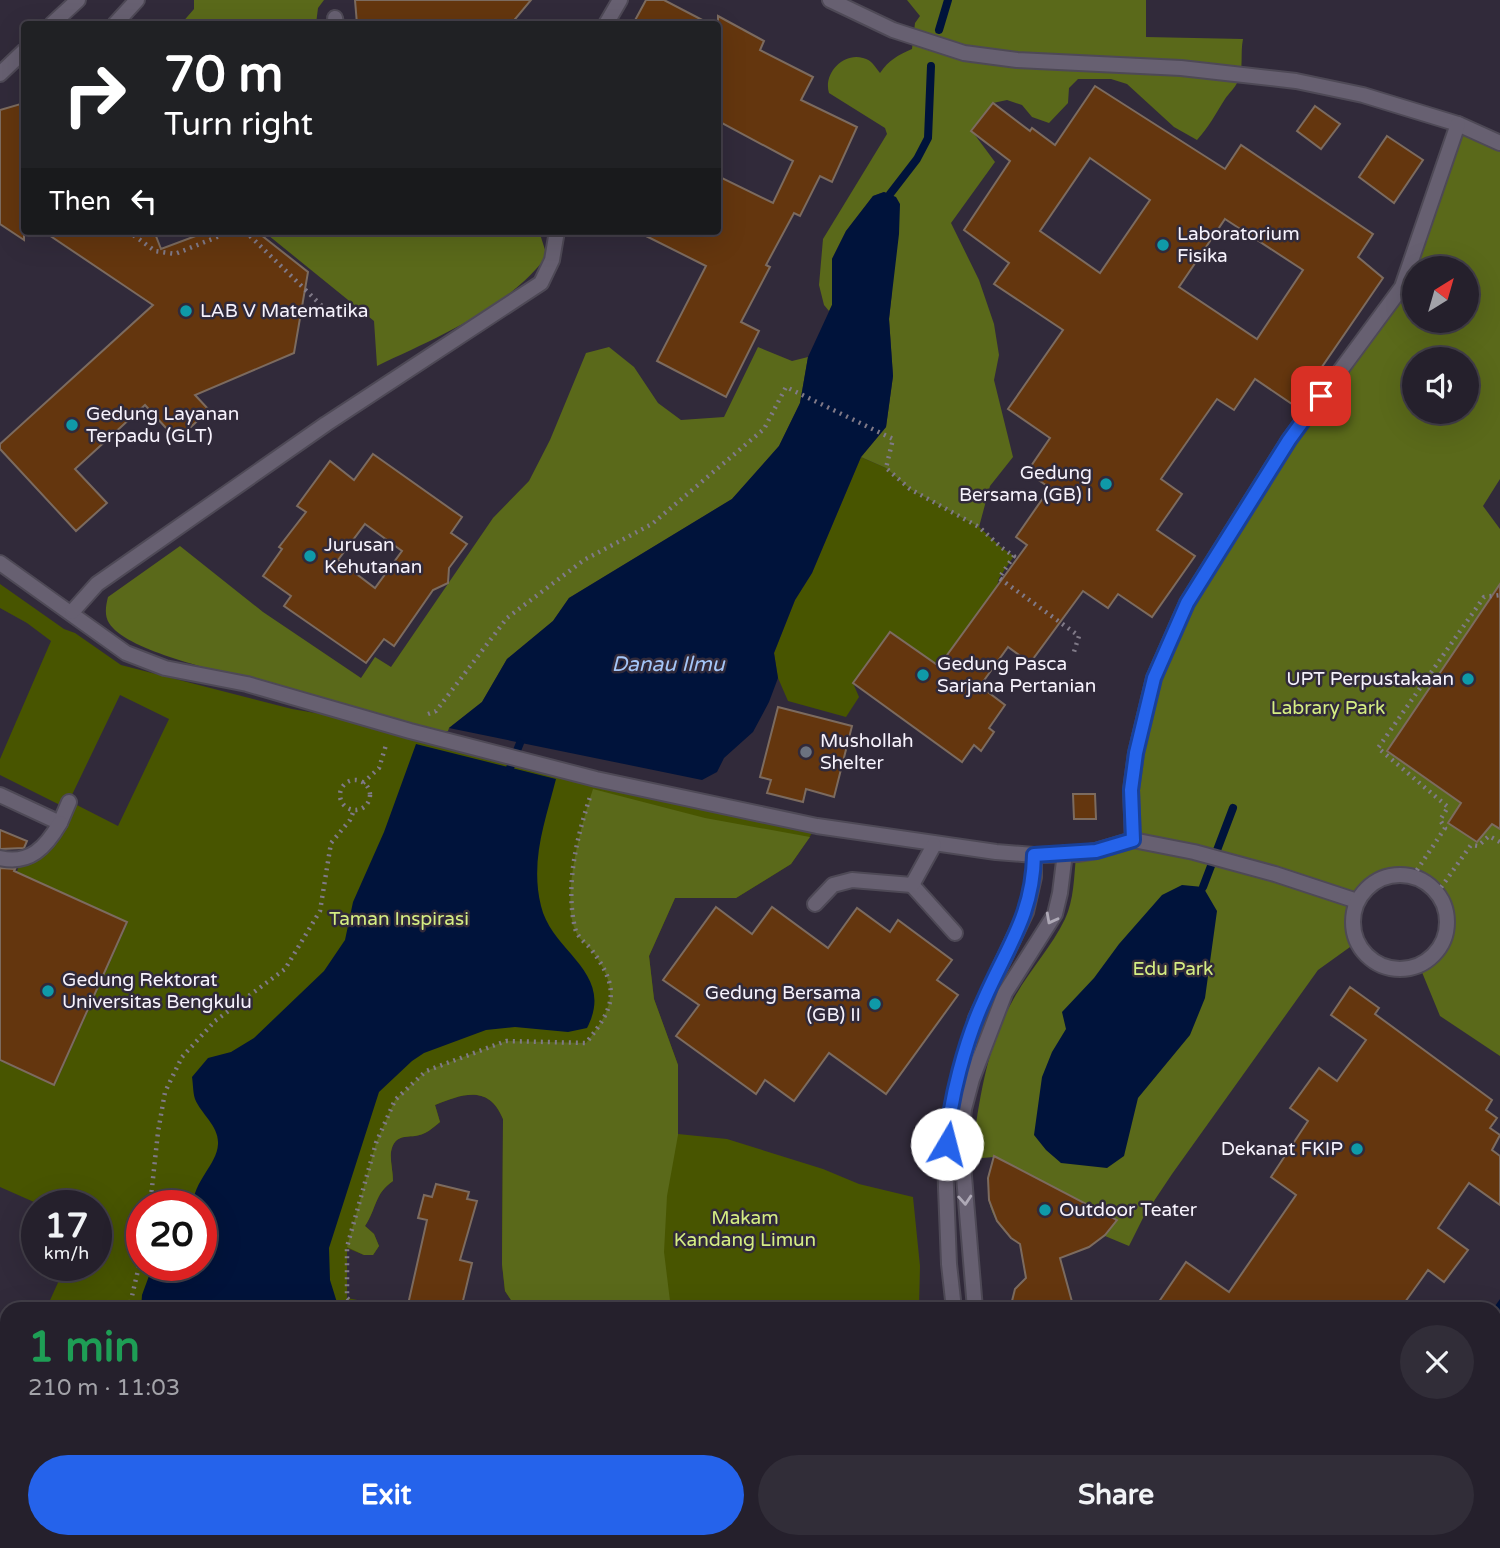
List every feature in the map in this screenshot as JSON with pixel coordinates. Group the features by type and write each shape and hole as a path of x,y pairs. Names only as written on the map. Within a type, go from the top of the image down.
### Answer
{"lane":[{"path":"55,21 78,0"},
{"path":"118,21 137,0"},
{"path":"608,21 620,0"},
{"path":"830,0 893,30 964,53 1017,60 1181,68 1296,81 1363,95 1458,124 1500,143"},
{"path":"0,74 21,54"},
{"path":"1133,840 1131,790 1136,753 1154,678 1187,603 1289,440 1402,287 1458,124"},
{"path":"72,612 97,584 316,431 541,283 552,260 556,235"},
{"path":"0,563 126,653 165,668 247,684 391,726 596,779 817,826 934,845 1034,855 1096,851 1133,840 1198,853 1275,874 1357,901"},
{"path":"0,794 60,823"},
{"path":"0,858 20,860 44,848 60,823 69,802"},
{"path":"912,885 934,845"},
{"path":"974,1302 961,1140 964,1109 972,1079 1005,993 1055,915 1065,853"},
{"path":"953,1302 945,1162 948,1127 976,1018 1026,912 1034,877 1034,855"},
{"path":"1394,874 1413,876 1426,883 1443,903 1447,923 1443,942 1432,957 1419,965 1405,969 1390,968 1365,954 1357,942 1352,925 1353,913 1365,889 1377,879 1394,874"},
{"path":"815,904 833,885 852,880 912,885 955,933"}],"path":[{"path":"133,235 155,251 175,254 222,235"},
{"path":"249,235 323,307"},
{"path":"363,783 379,768 391,726 436,711 506,618 584,560 652,524 764,429 786,387 892,439 886,468 909,489 979,527 1014,556 999,578 1079,636 1073,655"},
{"path":"1413,876 1445,828 1440,820 1448,807 1378,748 1484,597 1500,595"},
{"path":"351,1302 347,1298 347,1247 376,1143 395,1100 426,1071 506,1041 586,1044 603,1021 612,997 609,980 591,950 576,932 571,887 582,823 596,779"},
{"path":"353,780 363,783 369,790 369,800 363,808 354,810 342,803 342,788 353,780"},
{"path":"152,1190 165,1092 182,1056 215,1021 285,969 320,911 331,843 354,810"},
{"path":"1437,893 1471,845 1478,846 1489,836 1500,842"},
{"path":"132,1302 136,1281"}],"green space":[{"path":"194,0 324,0 318,8 316,21 184,21 194,9"},
{"path":"907,0 1146,0 1146,37 1243,39 1238,81 1197,140 1174,127 1127,84 1111,79 1078,79 1069,88 1068,103 1049,123 1032,117 1022,105 1007,100 993,103 972,131 995,162 951,223 979,280 994,324 999,355 994,380 1013,457 990,486 979,527 910,489 886,468 861,457 886,427 893,376 889,319 892,291 890,194 884,192 873,196 846,231 832,259 832,305 829,311 824,305 819,285 823,239 887,134 885,128 829,93 829,79 836,66 848,58 866,59 880,73 894,58 912,49 915,23 920,16"},
{"name":"Labrary Park","path":"1458,124 1500,143 1500,479 1483,506 1500,529 1500,1056 1440,1016 1419,965 1440,947 1447,926 1444,907 1433,890 1416,878 1397,873 1377,878 1360,895 1354,907 1353,924 1357,942 1318,970 1172,1174 1144,1216 1129,1246 1105,1236 1072,1254 1045,1254 1032,1250 1008,1235 993,1213 989,1190 994,1157 971,1159 984,1077 996,1038 1019,990 1065,919 1072,896 1076,856 1133,840 1131,790 1154,678 1187,603 1289,440 1402,287 1402,333 1479,333 1479,256 1413,256"},
{"path":"268,235 540,235 547,256 512,292 446,333 377,366 374,321"},
{"path":"609,347 634,367 658,403 681,420 724,417 758,347 792,361 808,357 800,403 779,446 732,499 569,598 553,621 507,659 482,702 448,731 439,731 163,655 121,635 107,620 108,597 180,546 263,612 361,678 375,657 391,667 493,518 529,481 550,440 586,353"},
{"path":"861,457 886,468 910,489 979,527 1014,556 999,578 997,586 939,666 890,632 853,683 859,697 846,717 788,701 778,678 774,653 795,600 812,573"},
{"name":"Taman Inspirasi","path":"0,584 121,665 292,709 391,726 817,826 791,864 736,898 675,898 649,956 654,999 678,1065 678,1134 727,1139 823,1169 859,1184 913,1197 920,1266 919,1302 512,1302 505,1291 502,1264 503,1119 490,1100 482,1096 465,1095 435,1105 440,1122 422,1134 397,1140 392,1147 393,1181 379,1196 365,1226 374,1234 379,1246 373,1255 364,1255 347,1248 347,1298 368,1302 49,1302 59,1281 112,1281 112,1190 21,1190 21,1196 0,1187 0,1061 55,1085 128,922 17,872 20,860 31,856 66,808 0,775 0,759 51,641 0,608","holes":["120,695 169,719 118,826 69,801"]},
{"path":"593,789 705,818 810,837 791,864 736,898 675,898 649,956 654,999 678,1065 678,1135 667,1196 664,1252 670,1302 512,1302 505,1291 502,1264 503,1119 490,1100 482,1096 465,1095 435,1105 440,1122 422,1134 397,1140 391,1152 393,1181 379,1196 365,1226 374,1234 379,1246 373,1255 364,1255 347,1247 376,1143 395,1100 426,1071 506,1041 586,1043 603,1018 608,1007 610,986 600,962 577,934 570,900 574,860"}],"water":[{"name":"Danau Ilmu","path":"884,192 896,197 900,204 889,319 893,376 886,427 861,457 812,573 795,600 774,653 778,678 753,732 724,758 717,772 702,780 449,728 482,702 507,659 553,621 569,598 732,499 779,446 800,403 808,357 832,305 832,259 846,231 873,196"},
{"path":"416,744 556,779 540,842 538,889 547,922 588,977 594,992 594,1009 587,1028 568,1032 515,1027 486,1030 424,1053 379,1092 329,1248 330,1280 337,1302 142,1302 147,1281 217,1281 217,1190 197,1190 217,1152 218,1138 195,1099 192,1077 208,1058 231,1052 254,1038 324,971 345,940 353,902 384,832"},
{"path":"1182,885 1203,887 1217,911 1205,998 1190,1035 1138,1098 1124,1156 1107,1168 1061,1163 1034,1135 1042,1077 1052,1052 1066,1029 1062,1012 1094,978 1119,944 1162,895"}],"building":[{"path":"355,0 531,0 514,21 357,21"},
{"path":"646,0 664,0 704,21 635,21"},
{"path":"718,16 764,41 760,50 813,77 801,100 857,127 832,182 820,176 800,216 794,213 766,265 770,267 741,322 759,331 726,397 657,361 706,266 644,235 721,235 721,177 773,203 793,161 721,123 721,21 718,21"},
{"path":"1095,86 1225,169 1241,145 1373,234 1358,257 1383,278 1295,406 1255,379 1234,410 1217,399 1161,479 1182,494 1157,530 1195,556 1152,617 1118,594 1108,608 1083,591 1030,663 1008,647 980,686 1005,705 989,728 994,732 981,751 974,745 962,762 853,683 890,632 939,666 1027,545 1016,537 1050,488 1027,472 1050,438 1008,409 1063,330 994,284 1009,263 964,230 1010,161 971,131 993,103 1030,131 1032,128 1055,145","holes":["1090,158 1150,200 1100,273 1040,231","1225,219 1303,270 1257,339 1179,287"]},
{"path":"21,104 21,235 24,235 24,240 0,224 0,110"},
{"path":"1315,106 1340,124 1321,149 1297,131"},
{"path":"1387,136 1423,160 1394,203 1359,177"},
{"path":"49,235 156,235 161,249 198,235 261,235 308,272 294,353 195,395 209,410 177,440 145,405 75,469 107,503 76,531 0,449 0,444 153,305"},
{"name":"Jurusan Kehutanan","path":"373,454 462,517 451,533 467,544 449,568 448,583 433,590 394,646 384,639 366,663 284,606 291,596 263,576 282,549 279,547 306,512 297,506 330,461 354,480","holes":["365,524 402,551 375,588 338,560"]},
{"name":"UPT Perpustakaan","path":"1500,584 1500,829 1492,824 1477,842 1448,823 1461,803 1387,751"},
{"name":"Mushollah Shelter","path":"778,707 852,726 834,797 806,789 803,802 767,793 771,780 760,777"},
{"path":"1073,794 1095,794 1096,819 1074,819"},
{"path":"0,830 27,841 24,848 0,849"},
{"name":"Gedung Rektorat Universitas Bengkulu","path":"0,868 15,869 14,871 127,922 54,1085 0,1060"},
{"name":"Gedung Bersama (GB) II","path":"716,907 752,934 772,907 828,948 857,908 890,932 898,920 952,960 937,980 958,995 886,1094 829,1053 794,1101 765,1080 756,1094 676,1036 699,1005 663,980"},
{"path":"1350,987 1379,1008 1375,1014 1492,1100 1486,1110 1497,1118 1490,1128 1500,1135 1492,1150 1500,1156 1500,1205 1469,1183 1438,1228 1468,1250 1444,1282 1428,1270 1405,1302 1159,1302 1186,1262 1229,1292 1296,1195 1271,1177 1308,1121 1290,1108 1319,1068 1337,1081 1366,1040 1331,1015"},
{"name":"Outdoor Teater","path":"994,1156 1117,1220 1105,1235 1089,1247 1060,1258 1072,1302 1012,1302 1015,1289 1026,1278 1020,1244 1011,1238 997,1221 989,1200 988,1178"},
{"path":"436,1184 469,1192 467,1199 477,1201 460,1260 472,1263 463,1302 409,1302 427,1220 418,1218 424,1195 432,1197"}],"waterway":[{"path":"939,30 948,0"},
{"path":"890,194 917,159 928,138 931,66"},
{"path":"510,768 520,743"},
{"path":"1203,887 1233,808"}],"place":[{"name":"Laboratorium Fisika","path":"1163,245"},
{"name":"LAB V Matematika","path":"186,311"},
{"name":"Gedung Layanan Terpadu (GLT)","path":"72,425"},
{"name":"Gedung Bersama (GB) I","path":"1106,484"},
{"name":"Jurusan Kehutanan","path":"310,556"},
{"name":"Gedung Pasca Sarjana Pertanian","path":"923,675"},
{"name":"UPT Perpustakaan","path":"1468,679"},
{"name":"Mushollah Shelter","path":"806,752"},
{"name":"Gedung Rektorat Universitas Bengkulu","path":"48,991"},
{"name":"Gedung Bersama (GB) II","path":"875,1004"},
{"name":"Dekanat FKIP","path":"1357,1149"},
{"name":"Outdoor Teater","path":"1045,1210"}],"route":[{"path":"947,1144 956,1090 976,1018 1026,912 1034,877 1034,855 1077,854 1133,840 1131,790 1136,753 1154,678 1187,603 1289,440 1321,396"}],"park label":[{"name":"Edu Park","path":"1173,969"},
{"name":"Makam Kandang Limun","path":"745,1229"}]}
